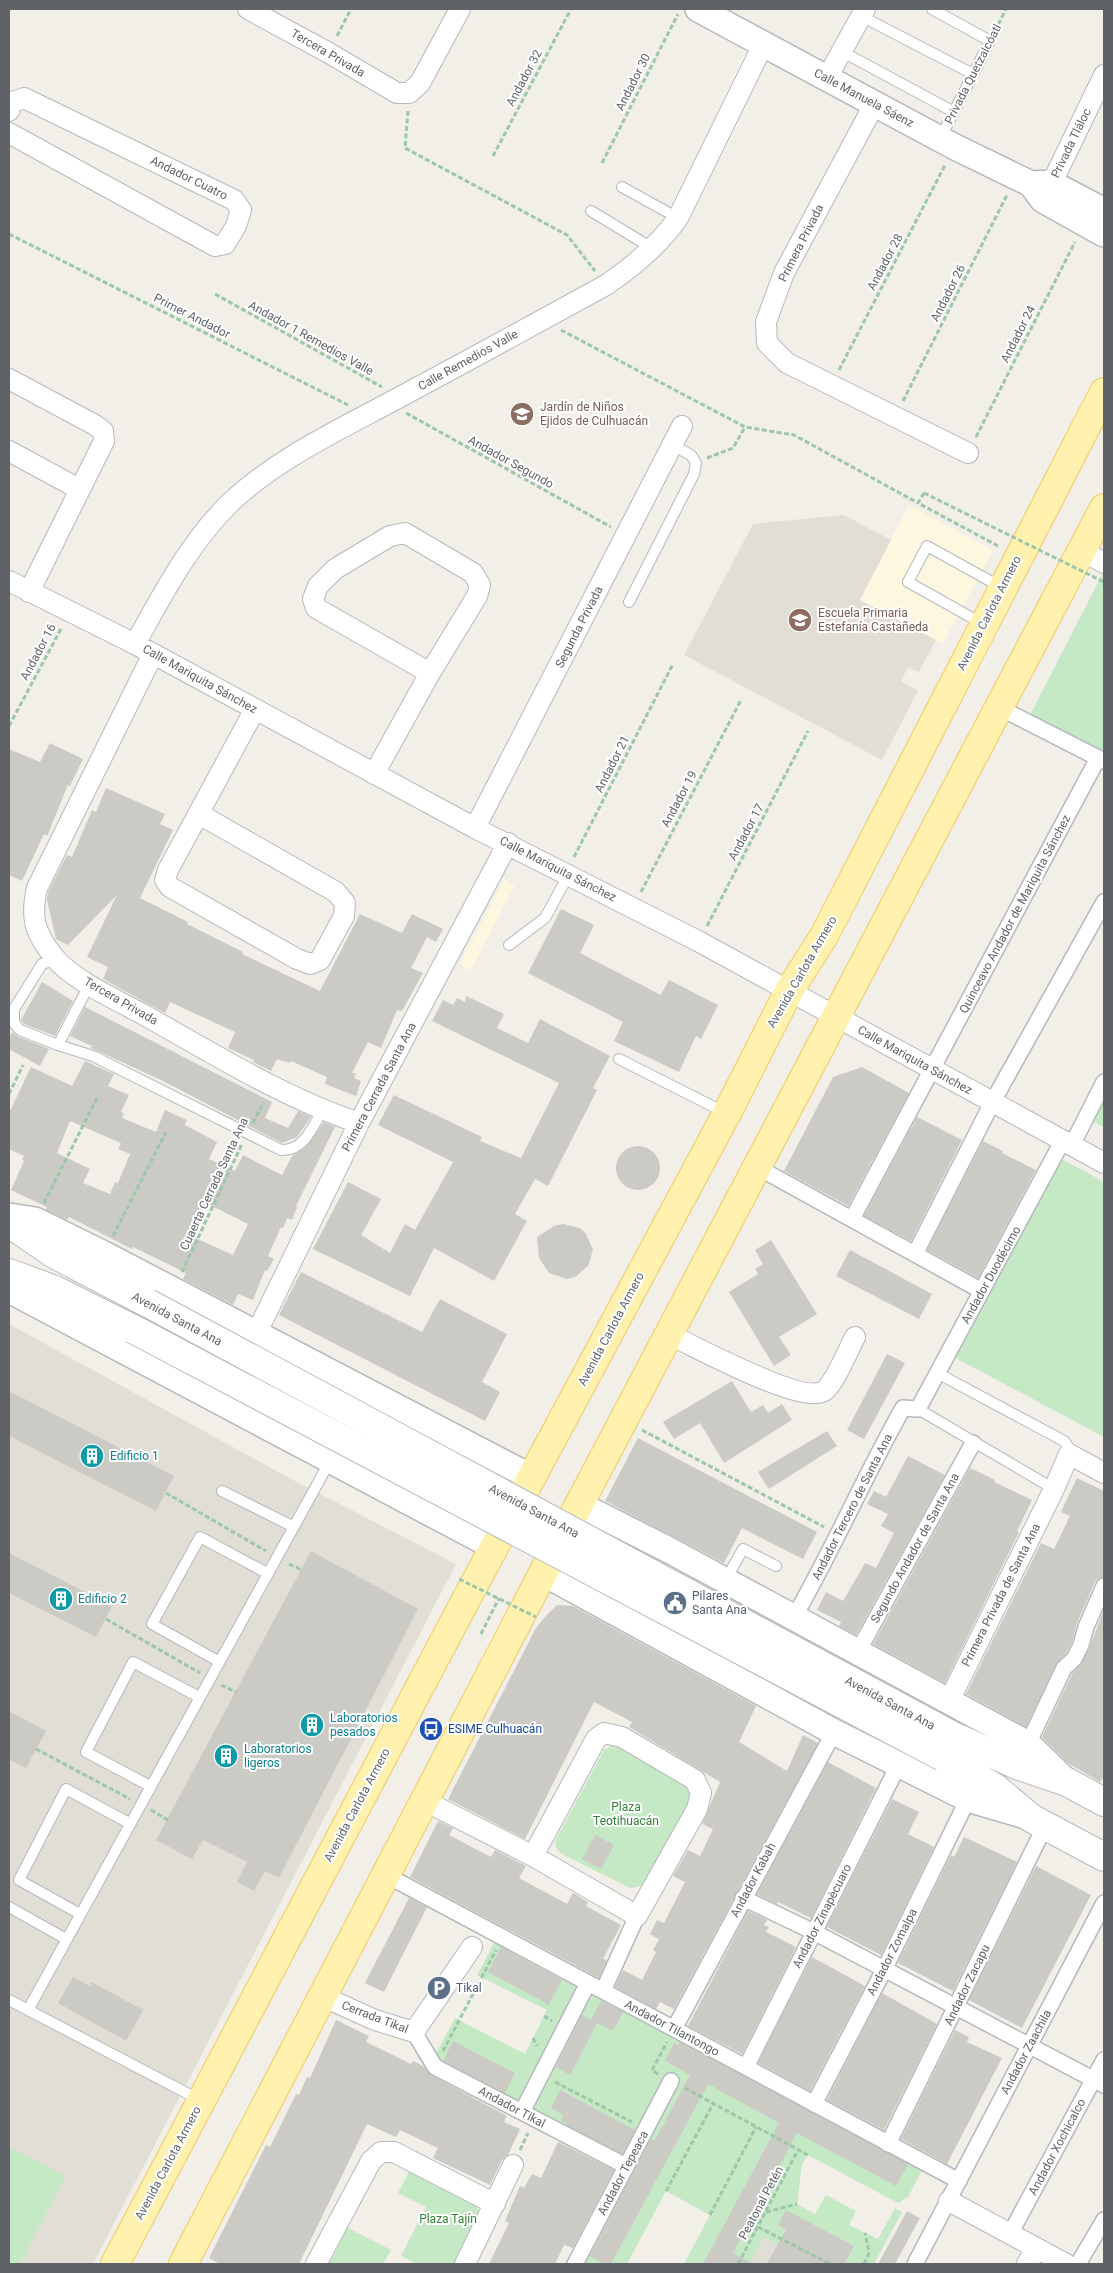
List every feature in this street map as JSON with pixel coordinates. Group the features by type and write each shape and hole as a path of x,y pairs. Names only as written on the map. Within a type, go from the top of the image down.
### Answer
{"main road":[{"name":"Avenida Carlota Armero","path":"115,2264 531,1477 727,1113 789,991 824,936 1104,392"},
{"path":"183,2264 324,1997 543,1573 757,1167 838,1018 1000,708 1093,557 1104,508"},
{"name":"Avenida Santa Ana","path":"22,1222 54,1254 148,1303 948,1746 994,1787 1038,1822 1104,1857"},
{"name":"Avenida Santa Ana","path":"9,1273 55,1290 133,1328 948,1746 1017,1765 1067,1782 1104,1802"}],"street":[{"name":"Tercera Privada","path":"248,9 329,52 397,93 409,93"},
{"path":"409,93 420,84 460,9"},
{"name":"Calle Manuela Sáenz","path":"698,9 948,143 1035,186 1098,223"},
{"path":"827,78 863,12"},
{"name":"Calle Remedios Valle","path":"135,644 185,559 208,526 253,484 311,445 606,285 631,268 669,232 678,218 763,45"},
{"name":"Privada Tláloc","path":"1035,186 1104,75"},
{"name":"Andador Cuatro","path":"9,133 215,246 225,244 236,226 241,210 234,200 24,98 11,107"},
{"name":"Primera Privada","path":"875,103 784,273 766,322 767,343 787,364 968,453"},
{"path":"9,379 103,431 104,442 29,592"},
{"name":"Segunda Privada","path":"475,828 682,426"},
{"path":"9,450 79,489"},
{"path":"374,774 430,673 477,596 480,585 473,573 405,533 390,536 335,569 318,586 313,599 316,608 430,673"},
{"name":"Calle Mariquita Sánchez","path":"9,581 135,644 475,828 633,906 1104,1163"},
{"name":"Tercera Privada","path":"153,654 37,888 32,909 37,932 56,959 89,985 271,1085 322,1110 359,1123"},
{"path":"1000,708 1101,759"},
{"path":"199,814 336,892 346,903 344,916 320,960 310,964 297,959 170,887 165,880 168,870 255,710"},
{"name":"Quinceavo Andador de Mariquita Sánchez","path":"852,1219 1101,759"},
{"name":"Primera Cerrada Santa Ana","path":"256,1334 359,1123 508,843"},
{"path":"915,1254 992,1103 1104,902"},
{"name":"Andador Duodécimo","path":"918,1409 982,1291 1104,1082"},
{"path":"757,1167 982,1291"},
{"name":"Avenida Santa Ana","path":"9,1216 104,1254 397,1405 531,1477"},
{"path":"9,1290 494,1547"},
{"path":"670,1335 761,1379 792,1390 813,1394 824,1390 830,1384 855,1337"},
{"path":"362,1476 370,1479 388,1477 404,1468 414,1453 416,1444 414,1426 410,1418 397,1405"},
{"name":"Andador Tercero de Santa Ana","path":"793,1619 833,1545 881,1446 903,1408 918,1409"},
{"name":"Segundo Andador de Santa Ana","path":"857,1653 973,1443"},
{"path":"1069,1454 1104,1473"},
{"name":"Primera Privada de Santa Ana","path":"949,1701 1054,1489 1069,1454"},
{"name":"Avenida Santa Ana","path":"580,1505 667,1549 793,1619 1028,1744 1067,1782"},
{"path":"627,1617 616,1610 606,1593 604,1584 608,1565 620,1550 634,1544 648,1542 667,1549"},
{"name":"Avenida Santa Ana","path":"543,1573 627,1617 834,1732 968,1799 1038,1822"},
{"path":"1028,1744 1064,1668 1074,1659 1081,1645 1086,1627 1104,1586"},
{"name":"Andador Kabah","path":"674,2029 834,1732"},
{"path":"533,1856 596,1739 604,1733 622,1737 695,1780 701,1793 696,1809 637,1916 604,1991"},
{"name":"Andador Zinapècuaro","path":"746,2067 899,1764"},
{"name":"Andador Zomalpa","path":"814,2104 884,1970 968,1799"},
{"path":"425,1801 533,1856 637,1916"},
{"name":"Andador Zacapu","path":"888,2144 956,2007 1038,1822"},
{"name":"Andador Tilantongo","path":"386,1875 958,2181"},
{"path":"743,1898 814,1932 1099,2082"},
{"name":"Andador Zaachila","path":"915,2264 1104,1903"},
{"name":"Cerrada Tikal","path":"324,1997 375,2020 414,2032 472,1946"},
{"path":"528,2116 541,2075 588,1983"},
{"path":"414,2032 435,2067"},
{"name":"Andador Xochicalco","path":"1010,2234 1099,2082 1104,2060"},
{"name":"Andador Tikal","path":"435,2067 626,2166"},
{"name":"Andador Tepeaca","path":"575,2264 671,2081"},
{"path":"316,2264 372,2161 381,2152 394,2152 495,2204"},
{"path":"465,2264 513,2165"},
{"path":"948,2202 1010,2234 1031,2256 1066,2264"},
{"path":"1078,2264 1104,2220"}],"lane":[{"path":"932,9 990,41"},
{"path":"863,12 973,74"},
{"name":"Privada Quetzalcóatl","path":"948,143 954,112 990,41"},
{"path":"841,51 954,112"},
{"path":"622,187 678,218"},
{"path":"591,211 652,248"},
{"path":"629,602 694,474 696,463 691,455 672,445"},
{"path":"983,624 908,582 927,546 1002,587"},
{"path":"509,945 545,918 568,873"},
{"path":"56,959 42,964 14,1009 14,1023 20,1030 93,1056 247,1135 281,1150 291,1150 302,1144 322,1110"},
{"path":"58,1045 89,985"},
{"path":"619,1059 727,1113"},
{"path":"937,1373 1064,1441 1069,1448 1069,1454"},
{"path":"918,1409 1054,1489"},
{"path":"28,2010 330,1460"},
{"path":"222,1491 294,1527"},
{"path":"218,1662 152,1624 200,1537 267,1574"},
{"path":"725,1581 743,1549 776,1566"},
{"path":"150,1786 86,1752 133,1662 199,1697"},
{"path":"80,1914 19,1880 66,1789 130,1823"},
{"path":"9,1907 66,1939"},
{"path":"9,2000 201,2100"}],"path":[{"path":"329,52 351,9"},
{"name":"Andador 32","path":"493,156 571,9"},
{"name":"Andador 30","path":"602,163 680,9"},
{"name":"Privada Quetzalcóatl","path":"990,41 1006,9"},
{"path":"409,93 405,148 567,235 606,285"},
{"name":"Andador 28","path":"831,385 948,143"},
{"name":"Andador 26","path":"895,417 1035,186"},
{"name":"Andador 24","path":"968,453 1098,223"},
{"name":"Primer Andador","path":"9,234 366,414"},
{"name":"Andador 1 Remedios Valle","path":"214,294 394,400"},
{"path":"542,320 745,427 794,435 1018,556"},
{"name":"Andador Segundo","path":"394,400 626,535"},
{"path":"696,463 733,448 745,427"},
{"path":"918,502 924,493 1104,582"},
{"name":"Andador 16","path":"9,726 69,612"},
{"name":"Andador 21","path":"568,873 673,664"},
{"name":"Andador 19","path":"633,906 742,700"},
{"name":"Andador 17","path":"698,941 808,731"},
{"path":"9,1094 23,1065"},
{"name":"Cuaerta Cerrada Santa Ana","path":"173,1290 271,1085"},
{"path":"22,1222 98,1096"},
{"path":"104,1254 166,1132"},
{"path":"624,1421 829,1529"},
{"path":"166,1493 302,1570"},
{"path":"459,1579 536,1617"},
{"path":"480,1634 499,1598"},
{"path":"106,1619 236,1692"},
{"path":"36,1749 168,1820"},
{"path":"435,2067 502,1937"},
{"path":"674,2029 652,2070 808,2155"},
{"path":"541,2075 646,2129"},
{"path":"666,2191 713,2104"},
{"path":"513,2165 528,2116"},
{"path":"710,2215 756,2127"},
{"name":"Peatonal Petén","path":"738,2264 798,2150"},
{"path":"766,2213 797,2204"},
{"path":"758,2227 830,2264"},
{"path":"864,2264 870,2254 865,2233"}],"shaded area":[{"path":"909,505 993,550 943,644 859,600"},
{"name":"Escuela Primaria Estefanía Castañeda","path":"844,515 891,540 860,600 936,640 919,672 908,667 901,681 918,691 882,760 684,655 753,524"},
{"path":"504,879 515,885 470,972 460,964"},
{"path":"9,1324 293,1480 456,1564 93,2264 9,2264"},
{"path":"764,2237 815,2264 749,2264"}],"green space":[{"path":"1104,571 1104,754 1030,715"},
{"path":"1104,1089 1104,1127 1089,1119"},
{"path":"1058,1157 1104,1182 1104,1437 952,1356"},
{"name":"Plaza Teotihuacán","path":"611,1746 619,1747 688,1784 692,1790 691,1800 643,1886 630,1888 562,1854 557,1849 555,1841 604,1750"},
{"path":"495,1941 922,2170 908,2197 898,2203 808,2155 802,2164 797,2204 815,2214 826,2195 856,2211 849,2225 878,2239 895,2208 902,2212 874,2264 815,2264 764,2237 749,2264 684,2264 710,2215 666,2191 627,2264 581,2264 635,2162 433,2059 455,2018 525,2054 547,2010 477,1975"},
{"path":"9,2147 65,2176 20,2264 9,2264"},
{"name":"Plaza Tajín","path":"410,2170 473,2202 479,2211 454,2264 417,2264 401,2256 426,2207 398,2193"},
{"name":"Plaza Tajín","path":"348,2228 391,2250 383,2264 329,2264"}],"building":[{"path":"50,743 83,759 70,786 68,785 47,836 44,834 22,881 9,875 9,749 40,762"},
{"path":"106,788 165,814 160,824 173,830 140,898 243,952 242,954 320,991 360,914 402,933 412,914 443,929 436,942 427,937 411,968 423,973 402,1011 397,1010 381,1048 368,1042 352,1073 356,1073 354,1078 361,1081 356,1096 325,1084 327,1077 291,1061 290,1063 277,1059 271,1071 253,1062 254,1060 228,1048 235,1032 170,1002 165,1013 103,979 108,967 87,957 117,895 68,945 56,939 47,900 48,892 67,855 72,857 92,810 96,812"},
{"path":"561,909 594,925 580,953 661,995 669,980 718,1005 701,1039 696,1036 679,1072 614,1041 623,1022 528,973"},
{"path":"42,982 73,1001 55,1036 24,1024 21,1020"},
{"path":"466,996 504,1014 497,1028 528,1043 540,1019 610,1056 593,1088 597,1090 548,1186 535,1179 515,1214 527,1221 494,1281 434,1248 410,1296 313,1249 348,1182 381,1199 361,1235 390,1253 405,1224 415,1230 453,1162 378,1125 394,1095 482,1137 480,1141 521,1158 559,1083 432,1021 443,1000 453,1005 457,998 465,1002"},
{"path":"85,1007 272,1102 265,1118 288,1128 298,1111 311,1117 297,1137 282,1143 161,1080 91,1048 92,1046 70,1036"},
{"path":"12,1032 17,1036 49,1049 40,1066 9,1049 9,1038"},
{"path":"85,1061 114,1074 108,1086 129,1095 121,1112 124,1113 122,1118 156,1132 165,1110 187,1120 185,1125 217,1142 209,1159 235,1171 243,1155 282,1175 292,1156 306,1147 324,1122 335,1127 296,1206 292,1220 287,1218 283,1228 281,1227 268,1256 274,1259 267,1271 265,1270 253,1300 238,1294 233,1305 183,1279 186,1273 133,1247 132,1249 69,1217 67,1220 46,1210 47,1207 11,1190 24,1161 22,1160 24,1156 9,1149 9,1113 31,1067 72,1086","holes":["70,1121 121,1143 118,1149 130,1154 118,1183 115,1182 110,1194 83,1183 90,1169 57,1153","206,1203 248,1224 233,1255 191,1236"]},
{"path":"862,1067 909,1093 848,1206 784,1171 833,1077"},
{"path":"917,1117 962,1140 911,1241 864,1216"},
{"path":"983,1141 1036,1170 978,1278 927,1250"},
{"path":"634,1146 642,1146 654,1152 660,1168 654,1184 642,1190 634,1190 622,1184 616,1172 616,1164 622,1152"},
{"path":"563,1224 580,1228 586,1234 593,1250 588,1266 575,1277 567,1279 549,1273 539,1258 537,1237 554,1226"},
{"path":"771,1240 817,1314 779,1337 791,1355 774,1366 729,1292 758,1274 755,1269 763,1264 755,1250"},
{"path":"850,1250 932,1294 919,1319 836,1276"},
{"path":"301,1272 422,1332 440,1299 507,1334 482,1382 500,1392 485,1421 279,1315"},
{"path":"887,1354 905,1363 864,1439 847,1430"},
{"path":"732,1381 751,1412 763,1405 768,1413 782,1404 792,1420 724,1463 700,1423 674,1439 663,1422"},
{"name":"Edificio 1","path":"9,1391 174,1476 156,1511 9,1436"},
{"path":"827,1431 837,1446 769,1489 758,1472"},
{"path":"638,1438 817,1532 803,1559 742,1528 724,1563 605,1501"},
{"path":"908,1456 945,1475 856,1635 839,1626 841,1622 817,1610 826,1592 843,1601 865,1563 876,1568 894,1533 881,1526 888,1514 867,1504 874,1491 886,1497"},
{"path":"970,1468 1032,1500 1017,1531 1019,1532 945,1683 873,1644"},
{"path":"1077,1478 1104,1491 1104,1577 1099,1578 1095,1582 1077,1623 1072,1642 1066,1653 1056,1664 1026,1727 966,1694 1041,1543 1054,1549 1070,1516 1061,1512"},
{"name":"Laboratorios pesados","path":"311,1551 418,1609 279,1878 265,1871 254,1891 237,1882 247,1862 203,1840 192,1859 156,1840"},
{"name":"Edificio 2","path":"9,1553 112,1606 96,1637 9,1593"},
{"path":"557,1605 573,1606 756,1706 739,1742 787,1771 803,1735 818,1743 674,2009 660,2002 656,2009 615,1987 623,1970 642,1980 656,1952 653,1950 659,1939 650,1934 657,1920 664,1923 685,1882 673,1876 688,1850 700,1856 713,1829 702,1824 720,1782 629,1727 632,1722 594,1702 525,1839 448,1799 536,1628"},
{"path":"1104,1609 1104,1775 1100,1782 1068,1763 1042,1737 1072,1674 1082,1663 1089,1649"},
{"path":"9,1711 46,1731 26,1768 9,1759"},
{"path":"828,1762 876,1788 811,1918 757,1894"},
{"path":"892,1799 919,1812 908,1834 934,1847 881,1955 827,1927"},
{"path":"438,1821 453,1828 449,1835 491,1857 495,1850 526,1866 519,1878 567,1904 573,1893 588,1902 586,1906 621,1925 603,1959 607,1960 599,1978 410,1877"},
{"path":"595,1835 614,1845 601,1869 582,1859"},
{"path":"964,1837 1017,1862 953,1991 898,1963 951,1855 954,1857"},
{"path":"1036,1866 1091,1895 1022,2028 969,2000"},
{"path":"409,1898 427,1907 384,1992 365,1983"},
{"path":"748,1911 767,1920 764,1925 769,1927 766,1932 796,1947 742,2054 688,2026"},
{"path":"501,1947 562,1980 549,2005 488,1972"},
{"path":"812,1957 865,1986 810,2091 758,2063"},
{"path":"73,1977 90,1986 92,1982 143,2010 126,2041 58,2003"},
{"path":"882,1993 937,2024 884,2130 827,2100"},
{"path":"601,2001 623,2012 613,2031 591,2020"},
{"path":"582,2015 597,2023 570,2075 556,2067"},
{"path":"336,2020 369,2036 366,2042 411,2064 413,2061 423,2066 431,2075 507,2116 504,2122 520,2129 508,2155 502,2160 490,2185 433,2158 438,2148 400,2130 396,2137 367,2124 299,2264 220,2264 209,2258 266,2145 270,2147 296,2094 299,2095 307,2077 310,2078"},
{"path":"955,2030 969,2037 967,2042 1002,2058 947,2164 901,2139"},
{"path":"453,2041 515,2073 505,2093 443,2061"},
{"path":"680,2042 908,2164 896,2186 797,2133 733,2253 754,2264 703,2264 779,2123 708,2084 611,2264 604,2264 590,2256 651,2139 655,2140 690,2075 665,2061 674,2043 678,2045"},
{"path":"560,2090 635,2130 622,2154 561,2120 563,2115 551,2108"},
{"path":"558,2142 614,2170 573,2248 564,2245 555,2264 489,2264 509,2223 505,2221 520,2186 524,2188 532,2174 541,2178"},
{"path":"786,2210 854,2246 844,2264 767,2264 786,2229 778,2225"},
{"path":"907,2211 920,2218 895,2264 878,2264"}],"place":[{"name":"Jardín de Niños Ejidos de Culhuacán","path":"522,414"},
{"name":"Escuela Primaria Estefanía Castañeda","path":"800,620"},
{"name":"Edificio 1","path":"92,1456"},
{"name":"Edificio 2","path":"61,1599"},
{"name":"Pilares Santa Ana","path":"675,1603"},
{"name":"Laboratorios pesados","path":"312,1725"},
{"name":"ESIME Culhuacán","path":"431,1729"},
{"name":"Laboratorios ligeros","path":"226,1756"},
{"name":"Tikal","path":"439,1988"}]}
